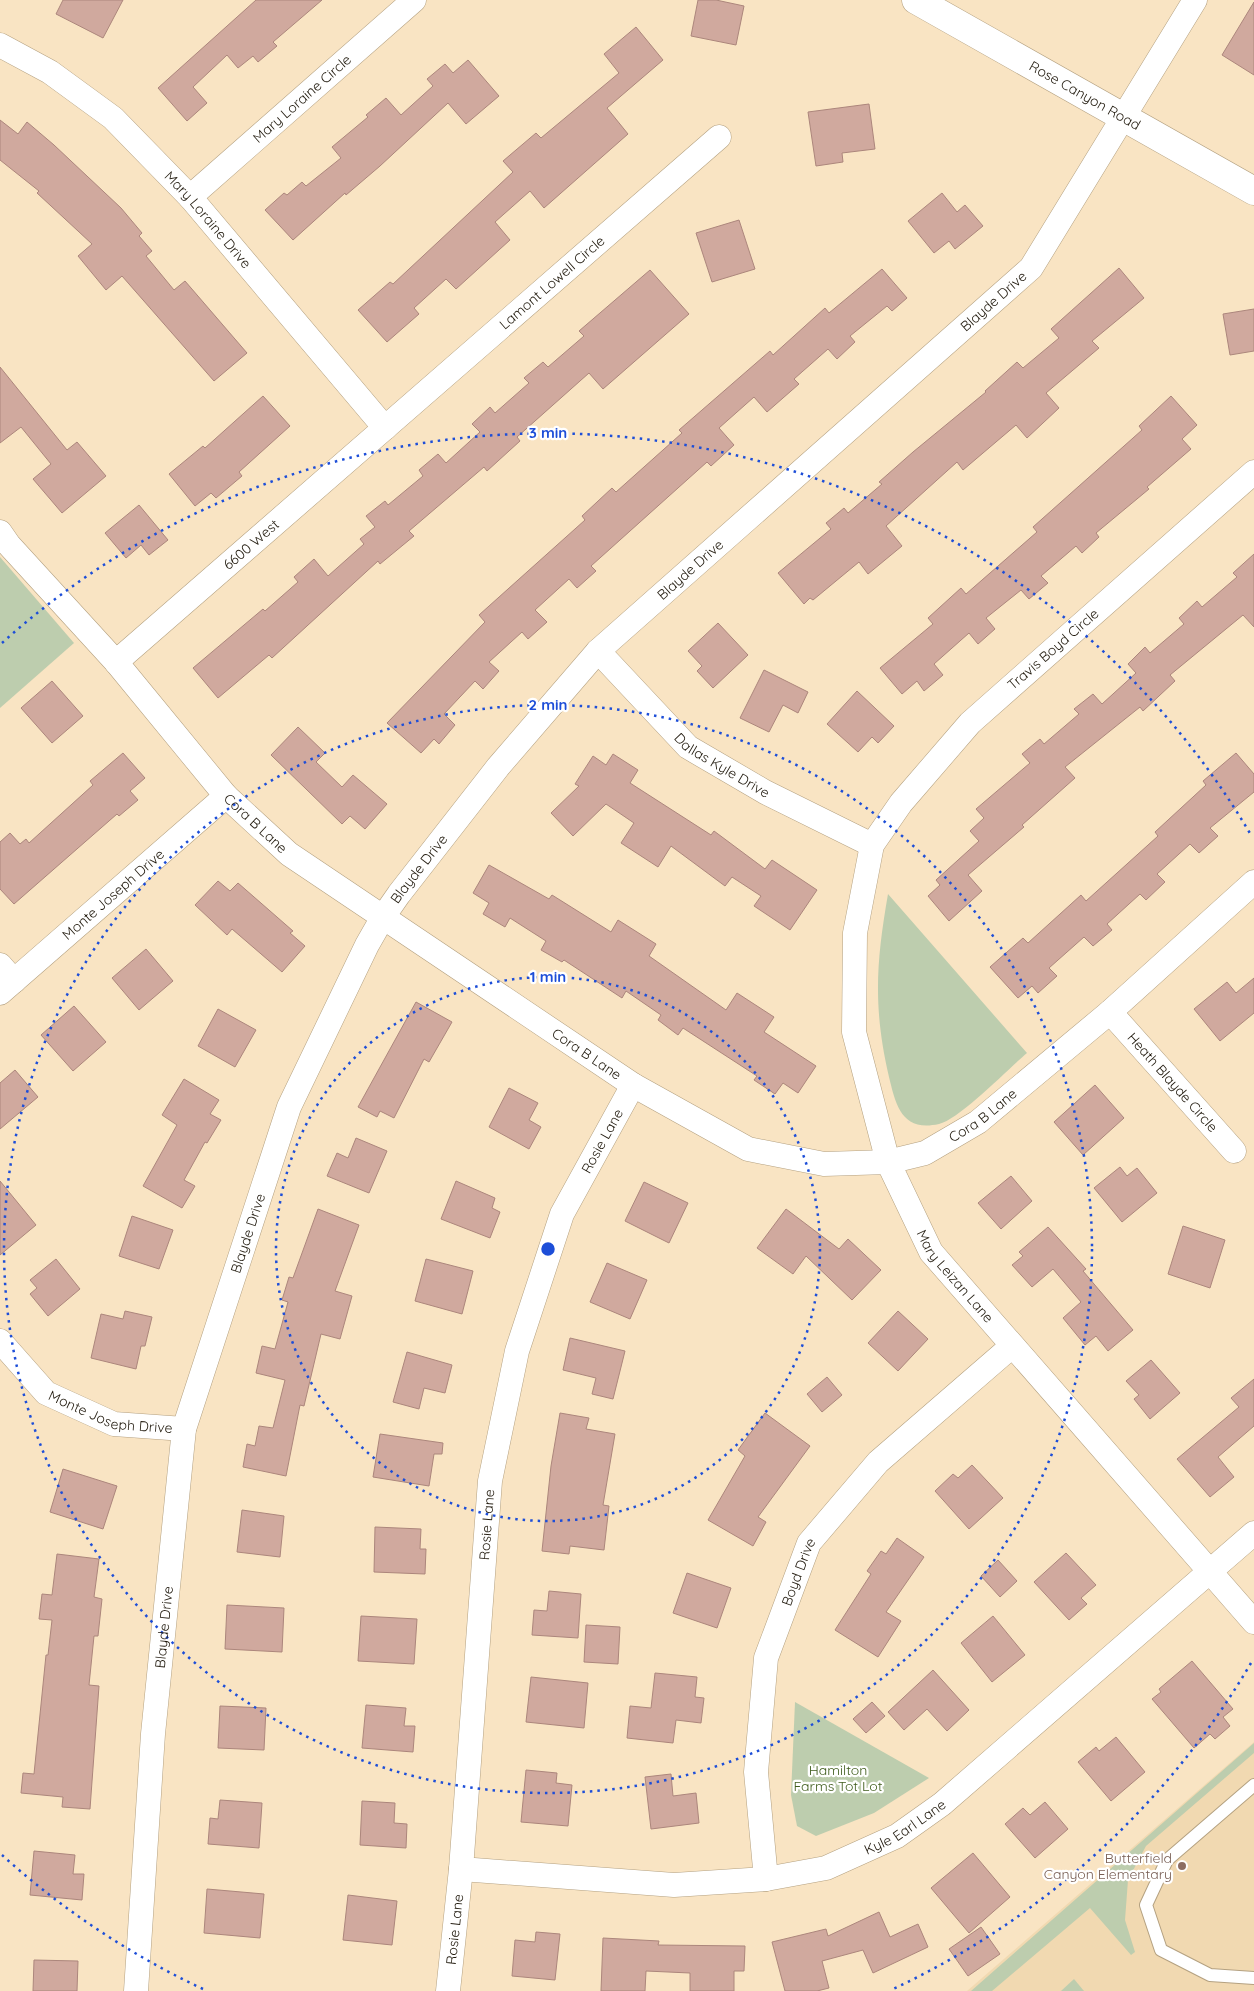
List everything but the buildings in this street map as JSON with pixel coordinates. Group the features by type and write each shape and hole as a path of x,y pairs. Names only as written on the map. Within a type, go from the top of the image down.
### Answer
{"street":[{"name":"Mary Loraine Circle","path":"190,197 414,0"},
{"name":"Rose Canyon Road","path":"916,0 1254,191"},
{"name":"Blayde Drive","path":"136,1991 153,1734 184,1429 289,1106 383,917 498,767 598,651 1032,268 1122,116 1195,0"},
{"name":"Mary Loraine Drive","path":"0,45 50,72 113,118 190,197 385,428"},
{"name":"Lamont Lowell Circle","path":"385,428 719,137"},
{"name":"6600 West","path":"116,662 385,428"},
{"name":"Travis Boyd Circle","path":"872,845 901,803 970,723 1254,472"},
{"name":"Cora B Lane","path":"0,532 9,545 116,662 226,796 289,854 633,1085 748,1149 824,1164 888,1162 925,1153 978,1122 1110,1012 1254,882"},
{"name":"Dallas Kyle Drive","path":"598,651 688,747 765,792 872,845"},
{"name":"Monte Joseph Drive","path":"5,980 226,796"},
{"name":"Mary Leizan Lane","path":"872,845 855,934 854,1032 888,1162 932,1252 1254,1622"},
{"name":"Heath Blayde Circle","path":"1110,1012 1234,1151"},
{"name":"Rosie Lane","path":"448,1991 461,1869 490,1481 517,1350 562,1214 633,1085"},
{"name":"Monte Joseph Drive","path":"0,1341 46,1393 114,1424 184,1429"},
{"name":"Boyd Drive","path":"766,1880 756,1772 766,1658 809,1543 878,1462 1012,1346"},
{"name":"Kyle Earl Lane","path":"461,1869 674,1885 766,1880 826,1868 897,1836 942,1804 1254,1533"}],"lane":[{"path":"1254,1785 1167,1860 1146,1905 1161,1950 1210,1975 1254,1978"}],"shaded area":[{"name":"Butterfield Canyon Elementary","path":"1254,1742 1254,1991 967,1991"}],"green space":[{"path":"0,557 74,643 0,708"},
{"path":"888,894 1027,1053 971,1104 939,1124 917,1124 909,1120 898,1107 889,1077 878,1007 879,964"},
{"name":"Hamilton Farms Tot Lot","path":"795,1702 929,1778 874,1813 816,1836 797,1826 791,1795"},
{"path":"1254,1743 1254,1753 1146,1846 1128,1880 1125,1920 1135,1952 1131,1955 1090,1908 992,1991 971,1991"},
{"path":"1074,1979 1084,1991 1061,1991"}],"place":[{"name":"Butterfield Canyon Elementary","path":"1182,1866"}]}
